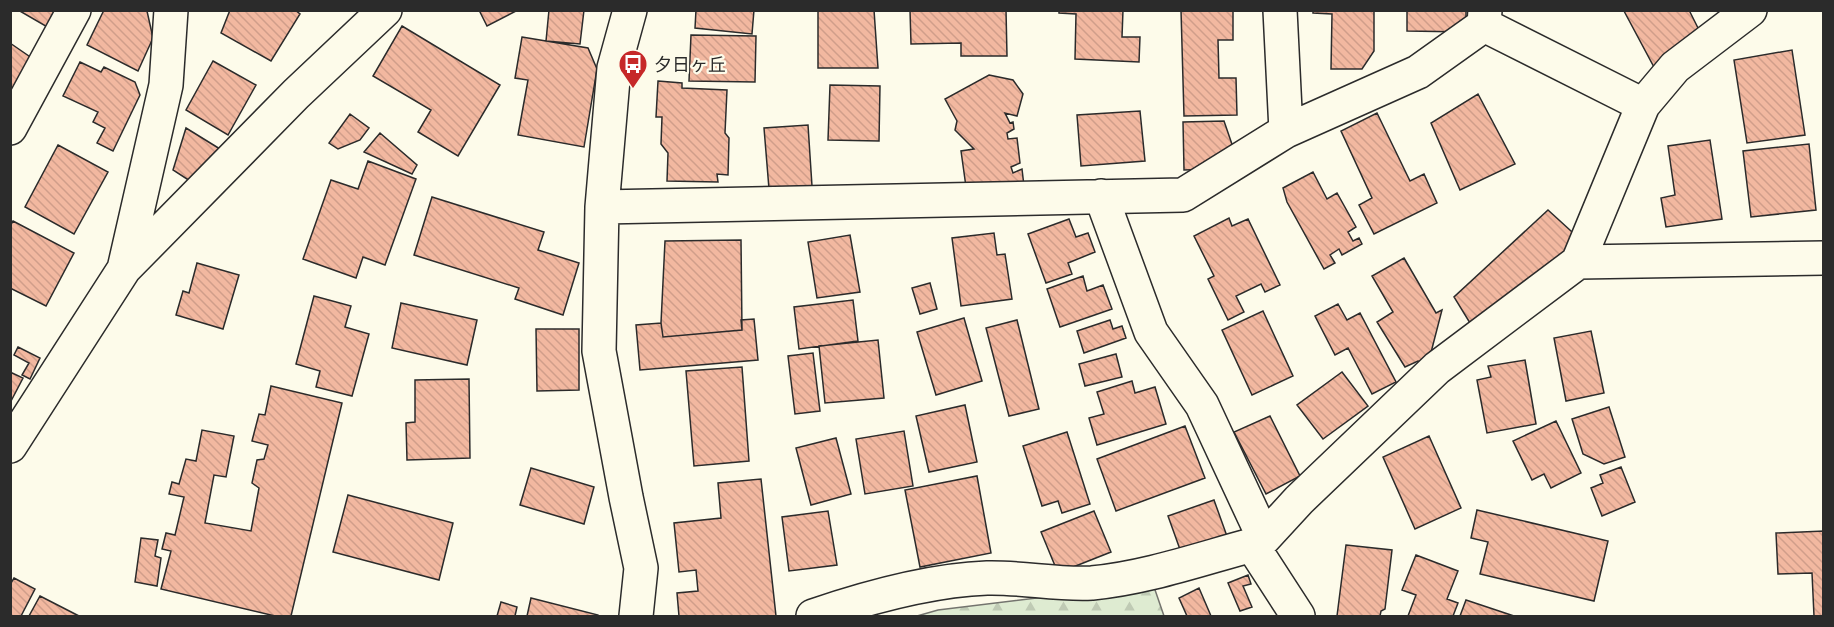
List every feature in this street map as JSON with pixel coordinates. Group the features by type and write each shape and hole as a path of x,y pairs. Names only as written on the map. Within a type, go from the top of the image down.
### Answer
{"street":[{"path":"10,128 74,10"},
{"path":"124,269 166,85 171,10"},
{"path":"10,446 124,269 296,94 385,10"},
{"path":"630,10 614,68 602,207 598,351 641,568 636,616"},
{"path":"1280,10 1286,130"},
{"path":"813,616 853,603 949,582 988,578 1090,583 1131,578 1258,541 1437,368 1578,262 1642,105 1675,67 1750,10"},
{"path":"602,207 1183,195 1286,130 1418,72 1484,18 1642,105"},
{"path":"1101,196 1151,332 1202,405 1258,541 1298,616"},
{"path":"1578,262 1824,258"}],"green space":[{"path":"1153,584 1164,616 917,616 938,610"}],"building":[{"path":"18,10 58,10 49,28"},
{"path":"104,10 147,11 153,38 138,71 87,45"},
{"path":"230,10 295,10 300,14 271,61 221,33"},
{"path":"479,10 516,10 516,11 487,26"},
{"path":"549,10 584,10 580,44 546,41"},
{"path":"696,10 754,10 752,34 695,28"},
{"path":"818,10 874,10 878,68 818,68"},
{"path":"910,10 1006,10 1007,56 961,56 961,43 911,44"},
{"path":"1059,10 1123,10 1122,37 1140,37 1139,62 1075,59 1076,14 1059,13"},
{"path":"1181,10 1233,10 1233,40 1218,40 1219,78 1236,78 1237,115 1184,116"},
{"path":"1313,10 1374,11 1374,51 1362,69 1331,69 1332,14 1313,13"},
{"path":"1407,10 1466,10 1466,32 1407,31"},
{"path":"1689,10 1705,42 1655,69 1624,11"},
{"path":"402,26 500,85 458,156 418,132 431,110 373,76"},
{"path":"691,35 756,36 755,82 689,81"},
{"path":"522,37 588,48 597,69 584,147 518,135 528,80 515,78"},
{"path":"10,43 36,61 10,107"},
{"path":"1792,50 1805,135 1747,143 1734,60"},
{"path":"213,61 256,85 228,135 186,110"},
{"path":"80,62 101,72 104,67 135,82 140,95 113,151 97,143 105,128 93,122 98,112 63,96"},
{"path":"989,75 1013,80 1023,94 1017,116 1005,113 1010,123 1013,122 1014,129 1007,133 1008,139 1017,138 1020,163 1011,167 1013,173 1022,169 1024,186 967,194 961,151 974,149 955,130 957,121 945,99"},
{"path":"658,81 682,83 682,88 727,90 725,133 729,138 728,175 717,174 718,182 667,181 668,153 661,144 662,117 656,117"},
{"path":"830,85 880,86 879,141 828,140"},
{"path":"1478,94 1515,164 1460,190 1431,123"},
{"path":"1140,111 1145,161 1081,166 1077,115"},
{"path":"1377,113 1410,181 1424,174 1437,203 1374,234 1359,205 1372,198 1341,131"},
{"path":"350,114 369,128 360,140 338,149 329,143"},
{"path":"1224,121 1236,156 1217,169 1184,170 1183,122"},
{"path":"808,125 812,186 769,189 764,128"},
{"path":"186,128 220,149 190,181 173,170"},
{"path":"380,133 417,165 412,174 364,152"},
{"path":"1710,140 1722,219 1666,227 1661,198 1675,195 1668,146"},
{"path":"1809,144 1816,210 1751,217 1743,151"},
{"path":"58,145 108,172 74,234 25,207"},
{"path":"368,161 416,179 385,265 363,257 356,278 303,259 331,180 358,189"},
{"path":"1313,172 1327,199 1337,193 1356,227 1348,232 1353,241 1359,238 1362,244 1342,255 1339,249 1330,255 1335,263 1324,269 1287,202 1283,188"},
{"path":"432,197 544,232 538,250 579,263 563,315 515,299 519,288 414,255"},
{"path":"1548,210 1583,242 1478,336 1454,297"},
{"path":"1229,218 1232,226 1248,219 1280,285 1265,292 1261,284 1236,296 1244,312 1228,320 1208,279 1214,276 1194,236"},
{"path":"1069,219 1076,237 1088,233 1095,252 1068,263 1072,274 1046,283 1028,234"},
{"path":"13,221 74,253 46,306 10,288 10,226"},
{"path":"994,233 997,255 1005,254 1012,299 961,306 952,238"},
{"path":"850,235 860,292 817,298 808,242"},
{"path":"741,240 742,330 663,337 661,323 665,241"},
{"path":"1404,258 1436,313 1442,310 1428,364 1418,361 1405,367 1377,322 1393,312 1372,276"},
{"path":"197,263 239,275 223,329 176,315 183,291 189,293"},
{"path":"1083,276 1087,291 1103,285 1112,309 1060,327 1047,289"},
{"path":"930,283 937,309 920,314 912,288"},
{"path":"314,296 351,306 345,327 369,334 352,396 316,387 320,371 296,364"},
{"path":"853,300 858,341 799,349 794,307"},
{"path":"401,303 477,320 467,365 392,348"},
{"path":"1338,304 1347,320 1360,313 1396,382 1372,394 1348,348 1335,355 1315,316"},
{"path":"1263,311 1293,376 1252,395 1222,330"},
{"path":"964,318 982,381 936,395 917,332"},
{"path":"754,319 758,360 640,370 636,325 661,323 663,337 742,330 741,320"},
{"path":"1017,320 1039,409 1009,416 986,328"},
{"path":"1110,320 1113,329 1122,326 1126,338 1084,353 1077,331"},
{"path":"536,329 579,329 579,390 537,391"},
{"path":"1591,331 1604,393 1566,401 1554,338"},
{"path":"878,340 884,398 825,403 819,346"},
{"path":"18,347 40,358 30,379 22,375 29,363 14,355"},
{"path":"813,353 820,411 795,414 788,356"},
{"path":"1116,354 1122,377 1085,386 1079,364"},
{"path":"1525,360 1536,424 1487,433 1477,380 1491,377 1488,366"},
{"path":"742,367 749,461 694,466 686,371"},
{"path":"10,372 23,378 10,403"},
{"path":"1342,372 1368,406 1323,439 1297,405"},
{"path":"469,379 470,458 407,460 406,423 415,422 415,380"},
{"path":"1132,381 1135,393 1155,387 1166,424 1097,445 1089,418 1104,414 1097,392"},
{"path":"271,386 342,403 291,616 275,616 161,589 171,551 162,549 166,533 175,535 184,497 169,494 172,482 179,484 186,459 196,461 202,430 234,436 226,477 214,475 205,523 251,531 259,488 252,483 257,460 264,459 268,445 252,441 259,414 265,415"},
{"path":"965,405 977,462 929,472 916,416"},
{"path":"1609,407 1625,457 1604,464 1583,454 1572,419"},
{"path":"1270,416 1300,476 1266,494 1234,432"},
{"path":"1556,421 1581,473 1551,488 1544,474 1532,480 1513,441"},
{"path":"1185,426 1205,478 1116,511 1097,459"},
{"path":"904,431 913,486 865,494 856,439"},
{"path":"1067,432 1090,504 1062,513 1058,501 1042,506 1023,446"},
{"path":"1429,436 1461,508 1415,529 1383,457"},
{"path":"836,438 851,494 811,505 796,448"},
{"path":"1621,467 1635,502 1602,516 1591,488 1603,483 1600,475"},
{"path":"531,468 594,487 584,524 520,505"},
{"path":"977,476 991,553 920,567 905,490"},
{"path":"761,479 776,616 679,616 677,593 698,591 696,570 679,572 674,523 721,518 718,483"},
{"path":"348,495 453,523 439,580 333,552"},
{"path":"1214,500 1228,539 1182,555 1168,516"},
{"path":"1477,510 1608,541 1594,601 1480,574 1488,542 1471,538"},
{"path":"828,511 837,565 789,571 782,517"},
{"path":"1094,511 1111,552 1058,573 1041,532"},
{"path":"1824,531 1824,616 1814,616 1812,573 1778,574 1776,533"},
{"path":"141,538 158,540 155,556 161,558 157,586 135,582"},
{"path":"1346,545 1392,550 1385,609 1381,611 1380,616 1337,616"},
{"path":"1416,555 1458,571 1447,599 1458,603 1453,616 1408,616 1416,595 1402,590"},
{"path":"1248,575 1251,584 1243,586 1252,607 1240,611 1228,583"},
{"path":"14,578 35,589 21,616 10,616 10,585"},
{"path":"1199,588 1211,616 1187,616 1179,598"},
{"path":"40,596 79,616 29,616"},
{"path":"531,598 598,615 598,616 527,616"},
{"path":"1466,600 1514,616 1460,616"},
{"path":"501,602 517,607 515,616 497,616"}],"place":[{"name":"夕日ヶ丘","path":"633,90"}]}
